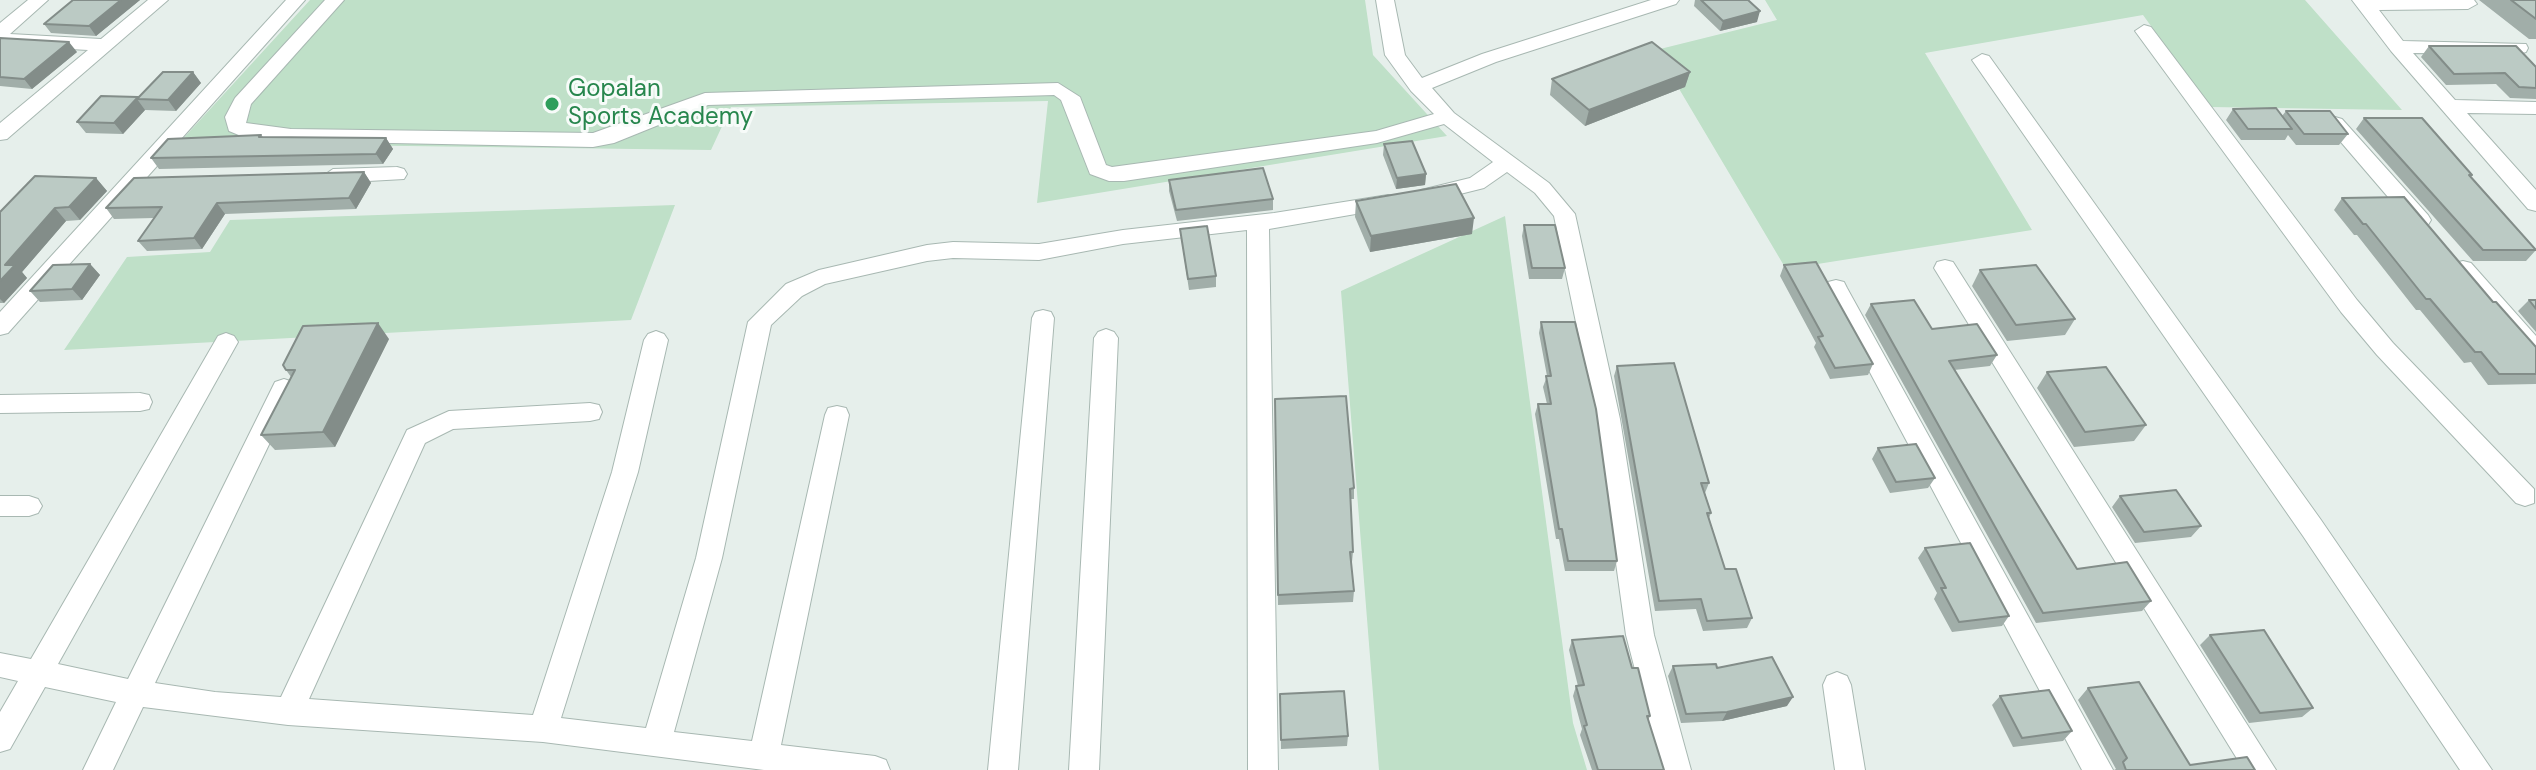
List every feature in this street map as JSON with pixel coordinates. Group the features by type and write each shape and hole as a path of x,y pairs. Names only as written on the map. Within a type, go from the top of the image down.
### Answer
{"street":[{"path":"0,33 39,0"},
{"path":"0,134 159,0"},
{"path":"0,327 296,0"},
{"path":"335,0 242,102 235,117 236,126 246,132 291,135 593,140 607,138 705,99 1058,89 1070,97 1097,169 1109,174 1124,174 1377,137 1447,117"},
{"path":"1385,0 1395,55 1418,87 1447,117 1542,188 1564,214 1608,419 1640,635 1676,770"},
{"path":"1418,87 1489,58 1670,0"},
{"path":"2364,2 2468,4"},
{"path":"2364,2 2398,47 2536,204"},
{"path":"2144,31 2349,306 2385,349 2532,500"},
{"path":"0,39 107,45"},
{"path":"2398,47 2519,48"},
{"path":"1982,60 2312,528 2477,770"},
{"path":"2452,106 2536,108"},
{"path":"2335,123 2536,351"},
{"path":"1263,770 1258,223 1454,190 1477,183 1506,163"},
{"path":"319,176 397,174"},
{"path":"131,179 162,179"},
{"path":"656,744 709,558 760,322 794,290 819,278 927,253 953,250 1039,252 1123,237 1272,220"},
{"path":"1945,268 2261,770"},
{"path":"1836,288 2098,770"},
{"path":"1003,770 1043,318"},
{"path":"1084,770 1106,338"},
{"path":"543,729 625,472 656,340"},
{"path":"0,739 226,342"},
{"path":"98,770 284,388"},
{"path":"0,404 140,402"},
{"path":"288,712 416,437 449,420 590,412"},
{"path":"769,760 837,415"},
{"path":"0,506 29,506"},
{"path":"0,665 136,693 288,712 543,729 769,760 875,770"},
{"path":"1837,685 1850,770"}],"green space":[{"name":"Gopalan Sports Academy","path":"310,0 1365,0 1373,55 1447,136 1037,203 1048,101 731,107 711,150 179,143"},
{"path":"1765,0 2305,0 2402,110 2210,107 2143,15 1925,53 2032,230 1786,269 1656,50 1777,20"},
{"path":"675,205 631,320 64,350 127,257 210,252 230,220"},
{"path":"1505,216 1573,723 1587,770 1379,770 1341,291"}],"building":[{"path":"73,0 121,0 89,26 44,24"},
{"path":"1701,0 1748,0 1760,11 1723,21"},
{"path":"2511,0 2536,0 2536,19"},
{"path":"0,38 69,42 24,79 0,77"},
{"path":"1652,42 1690,72 1589,110 1552,79"},
{"path":"2429,46 2516,46 2536,67 2536,88 2519,87 2505,73 2454,74"},
{"path":"163,72 193,72 168,100 137,99"},
{"path":"101,96 138,97 114,123 77,122"},
{"path":"2276,108 2292,129 2248,129 2233,109"},
{"path":"2286,111 2330,111 2348,134 2304,134"},
{"path":"2364,118 2422,118 2536,250 2483,250"},
{"path":"261,135 259,137 386,138 376,154 151,158 168,139"},
{"path":"1412,141 1426,174 1397,178 1384,144"},
{"path":"1263,168 1273,199 1176,210 1169,180"},
{"path":"364,172 349,198 217,203 194,238 138,241 162,207 106,208 134,178"},
{"path":"35,176 96,178 69,207 55,208 5,265 15,265 0,281 0,212"},
{"path":"1456,184 1474,218 1371,236 1356,201"},
{"path":"2404,197 2493,302 2536,347 2536,374 2499,374 2481,352 2475,352 2430,299 2426,299 2342,198"},
{"path":"1524,225 1555,225 1565,268 1532,268"},
{"path":"1207,226 1216,276 1188,279 1180,229"},
{"path":"1816,262 1873,364 1835,368 1818,337 1823,336 1784,265"},
{"path":"90,264 72,289 30,291 53,265"},
{"path":"2036,265 2075,319 2016,325 1980,270"},
{"path":"1914,300 1932,329 1977,324 1997,355 1949,361 2077,569 2127,562 2151,601 2043,613 1871,304"},
{"path":"1541,322 1575,322 1596,409 1617,561 1568,561 1562,529 1559,529 1538,404 1551,404 1546,376 1551,376"},
{"path":"378,323 323,432 261,435 295,370 286,370 283,365 303,326"},
{"path":"1674,363 1709,483 1701,483 1711,513 1707,513 1725,569 1736,569 1752,618 1707,621 1701,599 1659,601 1617,366"},
{"path":"2106,367 2146,425 2085,432 2047,372"},
{"path":"1346,396 1354,488 1350,489 1353,552 1350,552 1354,591 1278,595 1275,399"},
{"path":"1916,444 1935,478 1896,482 1878,448"},
{"path":"2176,490 2201,526 2144,532 2120,496"},
{"path":"1970,543 2009,616 1959,622 1925,548"},
{"path":"2264,630 2313,708 2260,713 2210,635"},
{"path":"1623,636 1632,668 1638,668 1650,716 1647,716 1664,770 1598,770 1584,726 1587,725 1576,686 1584,685 1572,640"},
{"path":"1772,657 1793,697 1727,712 1686,714 1673,666 1716,664 1717,668"},
{"path":"2139,682 2190,765 2247,757 2255,770 2126,770 2123,762 2127,758 2088,688"},
{"path":"2049,690 2072,731 2022,738 2000,696"},
{"path":"1344,691 1348,736 1281,740 1280,694"}],"place":[{"name":"Gopalan Sports Academy","path":"552,104"}]}
